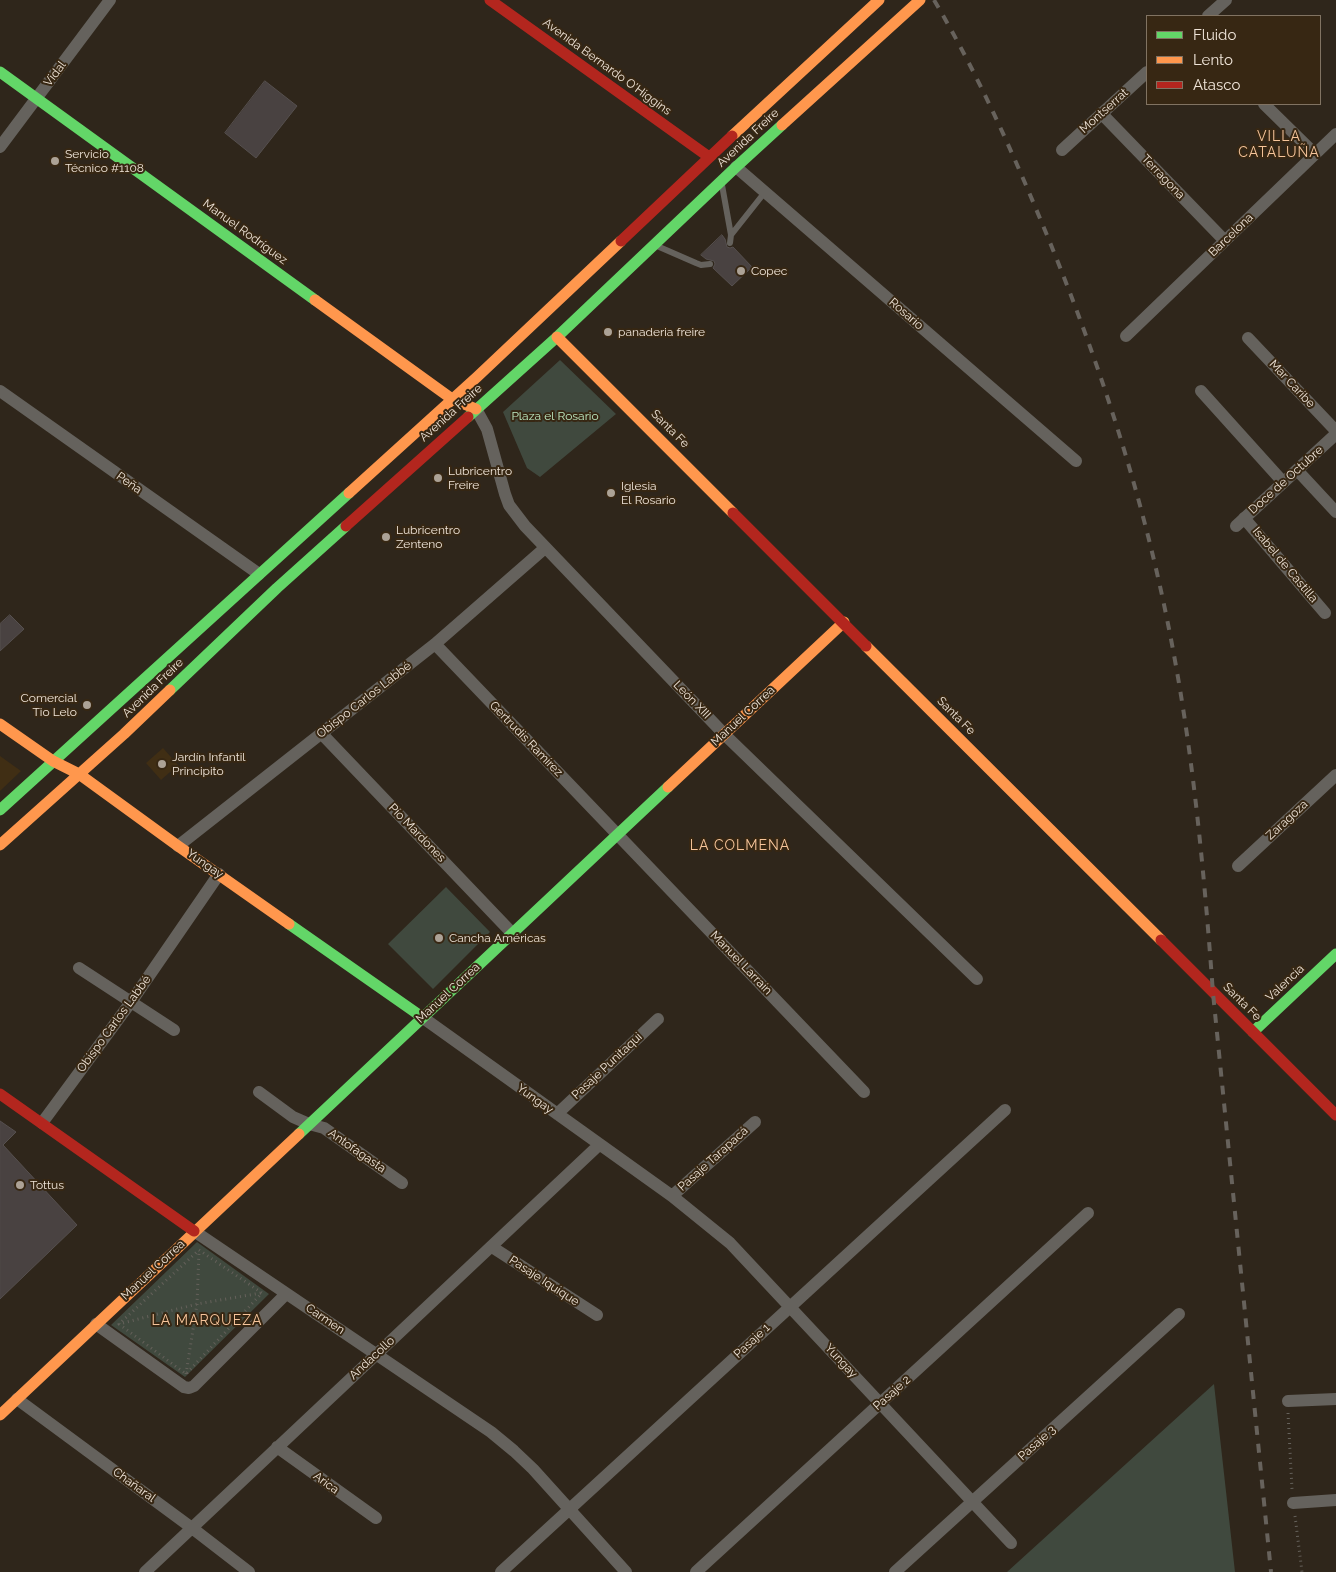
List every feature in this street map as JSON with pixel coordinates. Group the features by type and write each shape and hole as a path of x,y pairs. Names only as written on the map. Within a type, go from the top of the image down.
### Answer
{"street":[{"name":"Vidal","path":"0,147 110,0"},
{"name":"Avenida Bernardo O'Higgins","path":"490,0 709,157"},
{"name":"Avenida Freire","path":"0,810 452,398 879,0"},
{"name":"Avenida Freire","path":"0,845 124,734 277,588 557,337 736,167 920,0"},
{"path":"1209,15 1226,0"},
{"name":"Manuel Rodríguez","path":"0,72 452,398 476,409"},
{"name":"Montserrat","path":"1062,150 1146,73"},
{"path":"1265,105 1315,154"},
{"name":"Terragona","path":"1101,113 1224,241"},
{"name":"Barcelona","path":"1126,336 1336,134"},
{"path":"703,200 710,177 709,157"},
{"name":"Rosario","path":"736,167 1076,461"},
{"path":"557,337 564,294"},
{"name":"Santa Fe","path":"557,337 1336,1115"},
{"name":"Mar Caribe","path":"1248,338 1336,432"},
{"name":"Peña","path":"0,391 259,574"},
{"path":"1201,391 1283,482"},
{"name":"León XIII","path":"476,409 487,429 501,483 510,505 524,526 724,734 978,979"},
{"name":"Doce de Octubre","path":"1240,522 1336,432"},
{"path":"1297,470 1336,512"},
{"name":"Isabel de Castilla","path":"1240,522 1325,613"},
{"name":"Obispo Carlos Labbé","path":"178,846 435,644 545,548"},
{"name":"Manuel Correa","path":"0,1415 844,622"},
{"name":"Gertrudis Ramírez","path":"435,644 617,834"},
{"name":"Yungay","path":"0,724 53,761 79,774 557,1114 599,1146 672,1196 730,1243 1011,1543"},
{"name":"Pío Mardones","path":"322,734 512,933"},
{"name":"Zaragoza","path":"1238,866 1336,774"},
{"name":"Manuel Larraín","path":"617,834 864,1092"},
{"name":"Obispo Carlos Labbé","path":"42,1123 131,1002 219,874"},
{"name":"Valencia","path":"1253,1032 1336,954"},
{"path":"79,968 174,1030"},
{"name":"Pasaje Punitaqui","path":"557,1114 658,1019"},
{"name":"Antofagasta","path":"259,1092 293,1117 324,1128 402,1183"},
{"name":"Carmen","path":"0,1094 194,1231 203,1245 274,1285 490,1432 514,1451 626,1572"},
{"name":"Pasaje 1","path":"501,1572 1004,1110"},
{"name":"Pasaje Tarapacá","path":"672,1196 754,1122"},
{"name":"Andacollo","path":"145,1572 599,1146"},
{"name":"Pasaje 2","path":"696,1572 1088,1213"},
{"name":"Pasaje Iquique","path":"492,1247 597,1315"},
{"path":"96,1324 114,1329 183,1379 184,1387 189,1388 194,1386 286,1294"},
{"name":"Pasaje 3","path":"895,1572 1179,1314"},
{"name":"Chañaral","path":"17,1399 249,1572"},
{"path":"1288,1401 1336,1399"},
{"name":"Arica","path":"277,1447 376,1518"},
{"path":"1293,1503 1336,1500"}],"lane":[{"path":"721,182 731,235 730,243"},
{"path":"731,235 765,192"},
{"path":"654,244 696,263 710,264"}],"path":[{"path":"203,1245 262,1293"},
{"path":"183,1379 197,1304 203,1245"},
{"path":"114,1329 203,1245"},
{"path":"183,1379 262,1293 274,1285"},
{"path":"114,1329 197,1304 262,1293"},
{"path":"114,1329 183,1379"},
{"path":"1288,1401 1293,1503 1302,1572"}],"shaded area":[{"name":"Jardín Infantil Principito","path":"163,748 178,765 161,780 146,763"},
{"path":"0,756 21,771 0,791"}],"green space":[{"name":"Plaza el Rosario","path":"560,360 616,414 540,477 527,468 503,412"},
{"name":"Cancha Américas","path":"446,887 490,932 433,989 388,944"},
{"path":"197,1242 269,1294 185,1377 111,1325"},
{"path":"1214,1384 1235,1572 1007,1572"}],"building":[{"path":"265,81 297,106 256,158 225,133"},
{"path":"722,235 727,247 733,247 752,267 732,286 713,268 714,261 706,259 701,255"},
{"path":"10,615 24,629 0,651 0,624"},
{"name":"Tottus","path":"0,1121 16,1132 3,1145 77,1225 0,1299"}],"railway":[{"path":"934,0 963,52 1003,133 1060,266 1114,419 1145,523 1158,576 1185,719 1197,810 1213,993 1271,1572"}],"traffic: fast":[{"path":"0,72 315,300"},
{"path":"468,417 557,337 782,125"},
{"path":"0,810 349,493"},
{"path":"170,690 277,588 346,526"},
{"path":"299,1134 668,787"},
{"path":"289,924 422,1017"},
{"path":"1253,1032 1336,954"}],"traffic: slow":[{"path":"732,136 879,0"},
{"path":"782,125 920,0"},
{"path":"349,493 477,377 621,241"},
{"path":"315,300 452,399 476,409"},
{"path":"557,337 733,513"},
{"path":"668,787 844,622"},
{"path":"866,646 1161,940"},
{"path":"0,845 124,734 170,690"},
{"path":"0,724 53,761 79,774 289,924"},
{"path":"0,1415 299,1134"}],"traffic: jam":[{"path":"490,0 709,157"},
{"path":"621,241 732,136"},
{"path":"346,526 468,417"},
{"path":"733,513 866,646"},
{"path":"1161,940 1336,1115"},
{"path":"0,1094 194,1231"}],"place":[{"name":"Servicio Técnico #1108","path":"55,161"},
{"name":"Copec","path":"741,271"},
{"name":"panaderia freire","path":"608,332"},
{"name":"Lubricentro Freire","path":"438,478"},
{"name":"Iglesia El Rosario","path":"611,493"},
{"name":"Lubricentro Zenteno","path":"386,537"},
{"name":"Comercial Tio Lelo","path":"87,705"},
{"name":"Jardín Infantil Principito","path":"162,764"},
{"name":"Cancha Américas","path":"439,938"},
{"name":"Tottus","path":"20,1185"}],"district":[{"name":"VILLA CATALUÑA","path":"1279,146"},
{"name":"LA COLMENA","path":"740,846"},
{"name":"LA MARQUEZA","path":"207,1321"}]}
